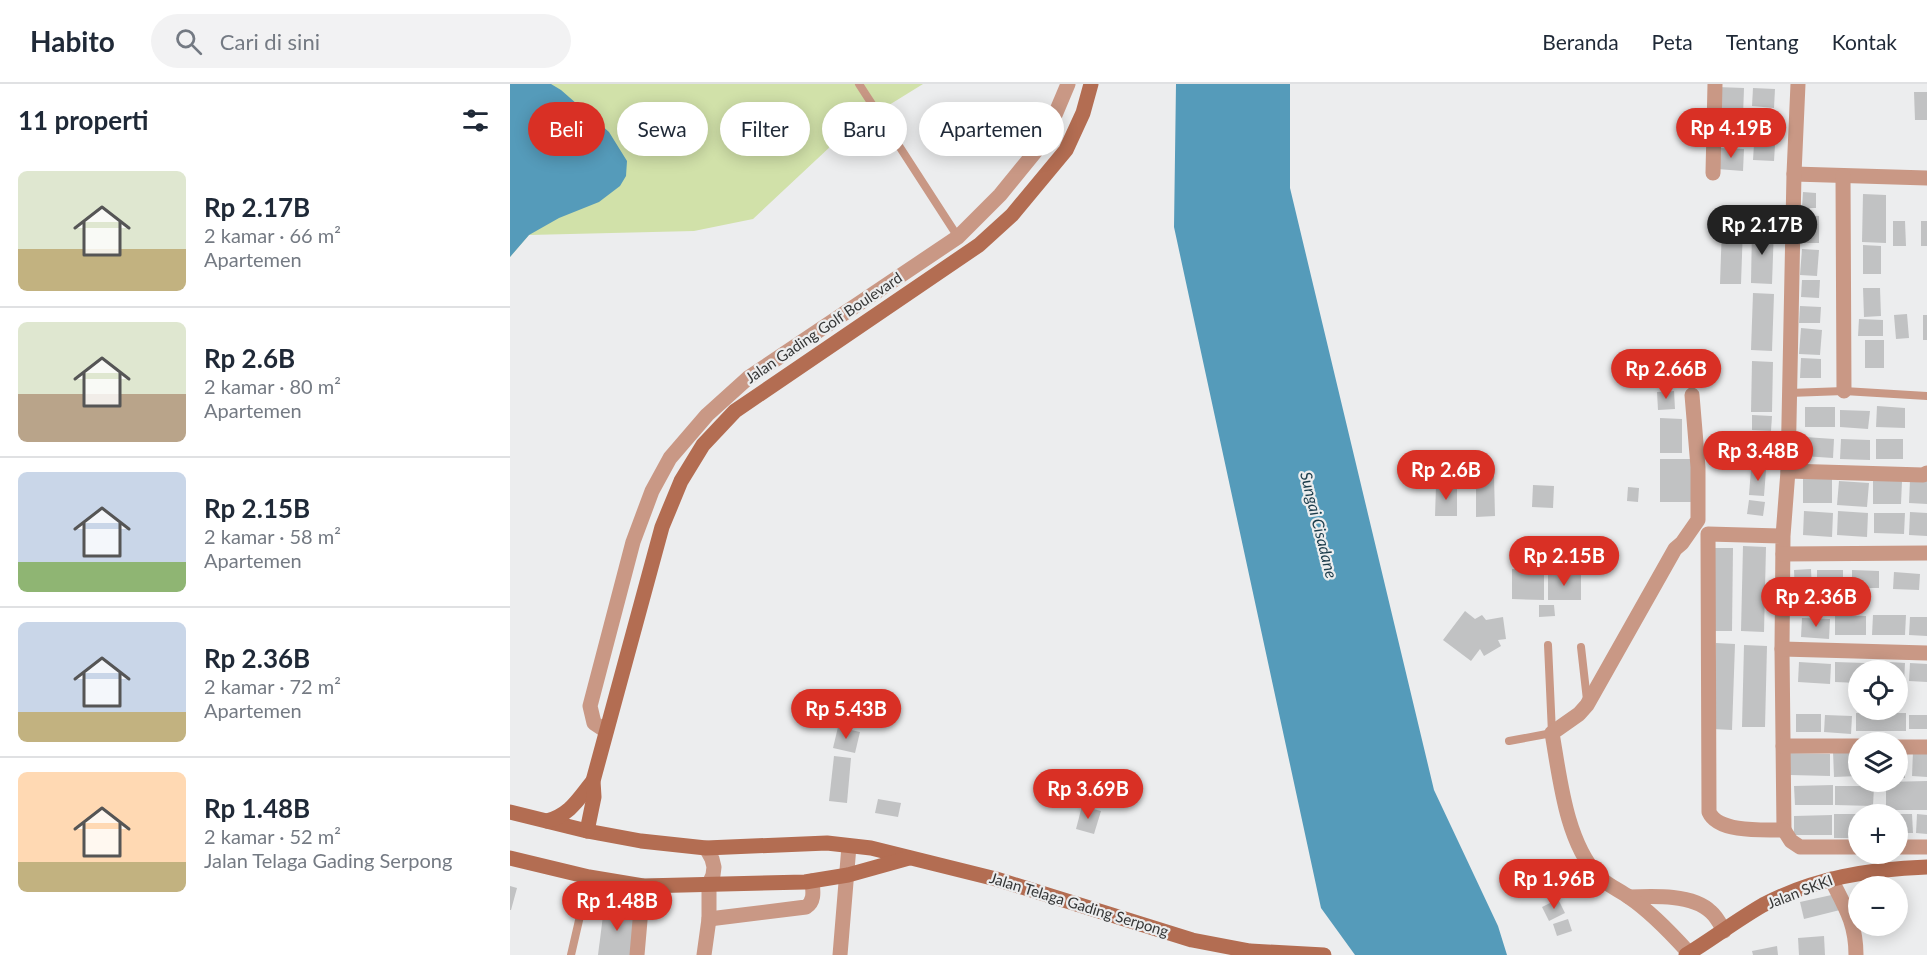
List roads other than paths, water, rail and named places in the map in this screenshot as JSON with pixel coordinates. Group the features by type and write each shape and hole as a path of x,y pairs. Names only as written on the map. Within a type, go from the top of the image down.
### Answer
{"main road":[{"name":"Jalan Gading Golf Boulevard","path":"587,831 594,797 593,780 662,526 681,481 703,445 735,411 979,245 1012,215 1066,150 1083,113 1091,84"},
{"name":"Jalan Gading Golf Boulevard","path":"547,821 562,816 573,807 593,780"},
{"name":"Jalan Telaga Gading Serpong","path":"510,812 587,831 641,841 706,848 827,843 871,849 996,879 1192,940 1250,951 1324,955"},
{"name":"Jalan Telaga Gading Serpong","path":"510,858 589,877 644,886 812,881 848,875 909,858"},
{"name":"Jalan SKKI","path":"1688,954 1763,905 1800,889 1864,872 1927,867"}],"street":[{"name":"Jalan Gading Golf Boulevard","path":"606,731 594,723 590,706 633,542 652,491 670,458 707,415 748,378 958,237 1000,195 1044,141 1068,84"},
{"path":"1713,173 1715,84"},
{"path":"1798,84 1788,471 1783,536 1784,830 1791,841 1800,848 1848,847"},
{"path":"1794,174 1927,178"},
{"path":"1843,176 1845,391"},
{"path":"1688,954 1669,930 1629,897 1599,878 1590,865 1578,844 1568,817 1552,733 1579,714 1587,705 1675,549 1698,520 1698,467 1692,395"},
{"path":"1788,471 1923,475 1927,473"},
{"path":"1783,536 1708,534 1708,546 1709,812 1712,818 1719,823 1747,830 1784,830"},
{"path":"1784,554 1927,554"},
{"path":"1782,649 1927,653"},
{"path":"1783,746 1848,746"},
{"path":"1908,747 1927,747"},
{"path":"840,955 849,846"},
{"path":"1908,847 1927,847"},
{"path":"704,955 710,919 710,884 714,867 706,848"},
{"path":"1831,879 1852,921 1856,955"},
{"path":"710,919 806,907 810,905 812,899 812,881"},
{"path":"637,955 644,886"},
{"path":"1629,897 1656,896 1697,904 1709,909 1724,931"}],"lane":[{"path":"859,84 958,237"},
{"path":"1789,393 1845,391 1927,396"},
{"path":"1509,741 1552,733 1548,645"},
{"path":"1581,647 1587,705"},
{"path":"571,955 589,877"}],"water":[{"path":"510,84 551,84 575,102 528,102 528,156 605,156 605,128 617,145 617,156 624,156 627,161 626,176 620,186 599,202 559,218 529,235 510,257"},
{"name":"Sungai Cisadane","path":"1176,84 1290,84 1290,188 1434,790 1498,926 1507,955 1355,955 1321,908 1174,227"}]}
